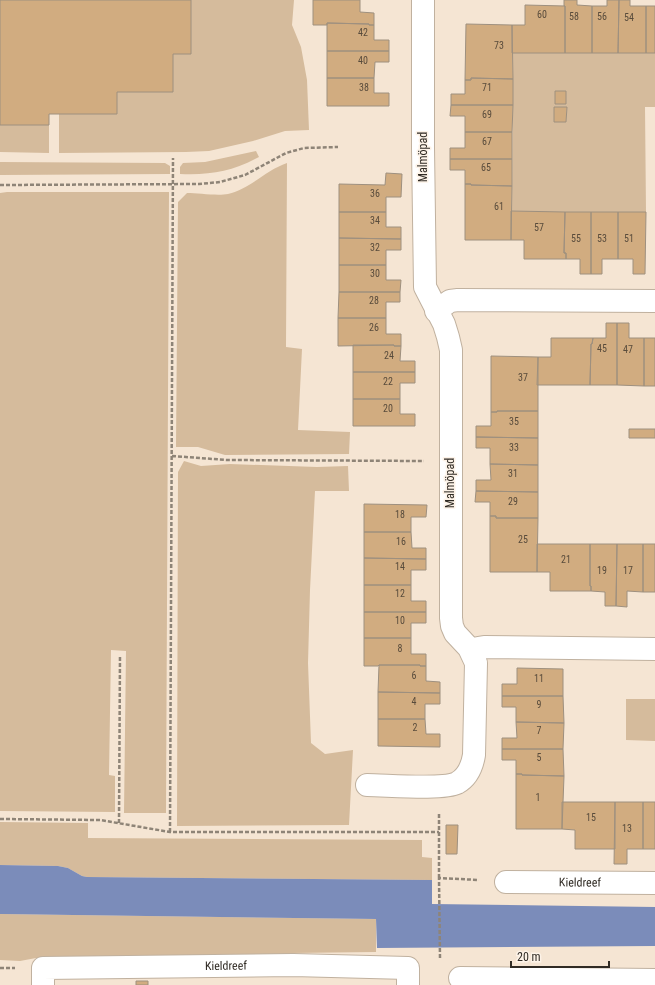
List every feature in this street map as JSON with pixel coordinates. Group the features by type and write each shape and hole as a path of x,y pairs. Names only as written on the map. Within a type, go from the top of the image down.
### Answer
{"street":[{"name":"Malmöpad","path":"424,0 423,148 425,287 444,324 451,350 451,618 455,633 472,652"},
{"path":"436,311 450,301 458,300 655,301"},
{"path":"367,785 448,786 463,779 469,772 473,764 474,755 476,663 472,652 478,648 655,649"},
{"name":"Kieldreef","path":"506,882 655,883"},
{"name":"Kieldreef","path":"43,976 292,965 408,977"},
{"path":"460,978 655,980"}],"path":[{"path":"0,185 199,184 220,182 245,175 286,153 304,148 338,147"},
{"path":"170,832 173,158"},
{"path":"172,456 227,460 450,461"},
{"path":"119,823 120,655"},
{"path":"439,786 440,954"},
{"path":"0,819 100,820 170,832 439,832"},
{"path":"439,878 506,882"}],"shaded area":[{"path":"191,0 294,0 292,25 301,47 307,80 309,130 285,131 253,141 209,151 59,153 59,114 117,114 117,92 173,92 173,54 191,54"},
{"path":"513,53 655,53 655,107 645,107 646,212 512,212","holes":["555,91 566,91 566,104 555,104","554,107 567,107 566,122 554,122"]},
{"path":"0,125 49,125 49,153 0,152"},
{"path":"256,151 259,157 221,172 180,174 180,167 183,163 205,162"},
{"path":"0,162 165,163 170,166 170,174 0,175"},
{"path":"287,163 286,347 302,349 298,430 350,432 349,454 225,455 198,447 176,447 178,202 187,193 218,195 236,192 279,166"},
{"path":"169,192 166,813 124,813 126,651 111,650 109,775 115,776 115,812 0,811 0,193"},
{"path":"184,461 201,466 230,464 317,467 348,466 349,491 315,491 308,663 311,743 325,754 353,750 349,825 177,826 178,472"},
{"path":"626,699 655,699 655,741 626,740"},
{"path":"0,822 88,823 88,838 422,840 422,857 432,858 432,880 87,877 82,876 68,868 58,866 0,865"},
{"path":"0,914 376,919 376,952 292,953 292,958 36,958 20,961 0,960"}],"water":[{"path":"0,865 58,866 68,868 82,876 87,877 432,880 432,904 655,907 655,946 377,948 376,919 0,914"}],"building":[{"path":"0,0 191,0 191,54 173,54 173,92 117,92 117,114 49,114 49,125 0,125"},
{"path":"313,0 360,0 360,12 374,13 374,25 327,23 327,25 313,25"},
{"path":"564,0 577,0 577,5 592,6 592,53 565,53"},
{"path":"607,0 619,0 618,53 592,53 592,6 607,6"},
{"path":"619,0 630,0 630,6 646,6 646,53 618,53"},
{"path":"525,5 565,6 565,53 512,53 512,25 525,25"},
{"path":"646,6 655,6 655,53 646,53"},
{"path":"327,23 374,25 374,40 389,40 389,51 327,51"},
{"path":"466,24 512,25 513,79 471,78 471,80 465,80"},
{"path":"327,51 389,51 389,62 375,62 374,78 327,78"},
{"path":"327,78 374,78 374,93 389,93 389,106 327,106"},
{"path":"471,78 513,79 513,105 451,105 451,94 465,94 465,80 471,80"},
{"path":"555,91 566,91 566,104 555,104"},
{"path":"451,105 513,105 512,132 465,132 465,116 450,116"},
{"path":"554,107 567,107 566,122 554,122"},
{"path":"465,132 512,132 512,159 450,159 450,148 465,148"},
{"path":"450,159 512,159 512,186 465,184 465,170 450,170"},
{"path":"386,173 402,174 401,197 386,197 386,212 339,212 339,184 385,185"},
{"path":"465,184 512,186 511,240 465,240"},
{"path":"511,211 565,212 564,253 566,253 566,259 524,259 524,240 511,240"},
{"path":"339,212 386,212 386,227 401,227 401,239 339,238"},
{"path":"565,212 591,212 591,274 580,274 580,259 566,259 566,253 564,253"},
{"path":"591,212 618,212 618,259 602,259 602,274 591,274"},
{"path":"618,212 646,212 645,274 633,274 633,259 618,259"},
{"path":"339,238 401,239 401,250 386,250 386,265 339,265"},
{"path":"339,265 386,265 386,280 401,280 400,292 339,292"},
{"path":"339,292 400,292 400,302 386,302 386,318 338,318"},
{"path":"338,318 386,318 386,334 401,334 401,346 338,346"},
{"path":"606,323 617,323 617,385 590,385 591,344 593,338 606,338"},
{"path":"617,323 629,323 629,338 644,338 644,386 617,385"},
{"path":"551,338 593,338 591,344 590,385 537,385 538,357 551,357"},
{"path":"644,338 655,338 655,386 644,386"},
{"path":"353,345 401,346 400,361 415,361 415,372 353,372"},
{"path":"491,356 538,357 538,411 491,412"},
{"path":"353,372 415,372 415,383 400,383 400,399 353,399"},
{"path":"353,399 400,399 400,414 415,414 415,426 353,426"},
{"path":"538,411 538,438 476,437 476,426 491,426 491,412"},
{"path":"629,429 655,429 655,438 629,438"},
{"path":"476,437 538,438 538,465 490,464 490,448 476,448"},
{"path":"490,464 538,465 538,492 476,491 476,480 491,480"},
{"path":"476,491 538,492 538,518 496,518 496,516 490,516 490,502 475,502"},
{"path":"364,504 427,505 426,517 411,517 411,532 364,532"},
{"path":"490,516 496,516 496,518 538,518 537,572 490,572"},
{"path":"364,532 411,532 412,548 426,548 426,559 364,558"},
{"path":"537,544 590,544 591,591 550,591 550,572 537,572"},
{"path":"590,544 617,544 616,606 605,606 605,592 591,591"},
{"path":"617,544 643,544 643,592 627,591 627,607 616,606"},
{"path":"643,544 655,544 655,592 643,592"},
{"path":"364,558 426,559 426,570 411,570 411,585 364,585"},
{"path":"364,585 411,585 411,601 426,601 426,612 364,612"},
{"path":"364,612 426,612 426,623 411,623 411,638 364,638"},
{"path":"364,638 411,638 411,654 426,654 426,666 364,666"},
{"path":"379,665 426,666 426,681 440,682 440,693 378,692"},
{"path":"517,668 563,669 563,696 502,696 502,684 517,684"},
{"path":"378,692 440,693 440,704 425,704 425,719 378,719"},
{"path":"502,696 563,696 564,723 516,722 516,707 502,707"},
{"path":"378,719 425,719 426,734 440,734 440,747 378,746"},
{"path":"516,722 564,723 563,749 502,749 502,738 517,738"},
{"path":"502,749 563,749 564,776 516,774 516,760 502,760"},
{"path":"516,774 564,776 562,829 516,829"},
{"path":"562,802 615,802 615,849 575,849 575,830 562,829"},
{"path":"615,802 643,802 643,849 627,849 627,864 614,864"},
{"path":"643,802 655,802 655,849 643,849"},
{"path":"446,825 458,825 457,854 446,854"},
{"path":"136,981 148,981 148,985 136,985"}]}
